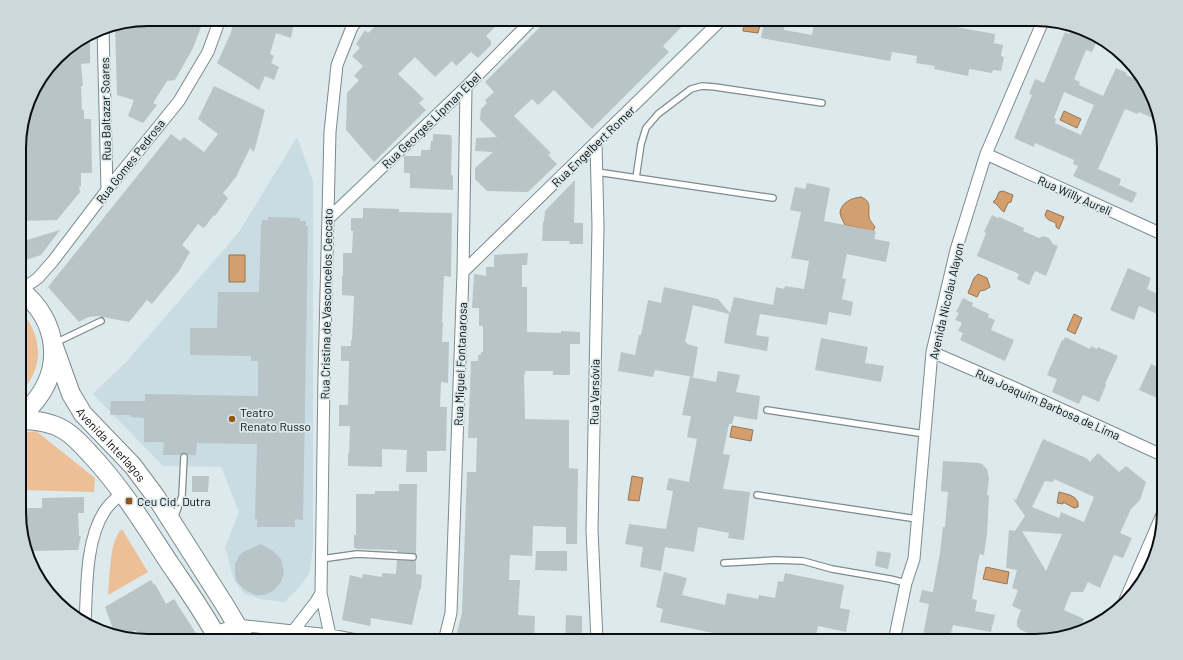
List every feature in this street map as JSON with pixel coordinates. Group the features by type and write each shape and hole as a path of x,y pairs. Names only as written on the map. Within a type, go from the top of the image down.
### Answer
{"main road":[{"path":"26,295 37,305 48,323 53,344 52,366 45,388 32,406 26,410"},
{"name":"Avenida Interlagos","path":"53,344 71,394 83,414 133,466 156,497 242,634"},
{"name":"Avenida Interlagos","path":"26,420 51,424 64,430 83,446 107,471 123,492 216,634"}],"street":[{"name":"Rua Gomes Pedrosa","path":"26,286 38,278 54,261 107,190 178,100 208,52 217,26"},
{"name":"Rua Cristina de Vasconcelos Ceccato","path":"330,634 321,593 321,559 331,121 337,65 353,26"},
{"name":"Rua Georges Lipman Ebel","path":"328,219 466,87 526,26"},
{"name":"Rua Engelbert Romer","path":"463,272 715,26"},
{"name":"Avenida Nicolau Alayon","path":"895,634 906,583 914,559 932,352 956,250 986,154 1041,26"},
{"name":"Rua Baltazar Soares","path":"103,35 107,190"},
{"name":"Rua Miguel Fontanarosa","path":"446,634 451,613 463,272 466,87"},
{"name":"Rua Varsóvia","path":"596,143 598,226 592,530 597,634"},
{"name":"Rua Willy Aureli","path":"986,154 1157,232"},
{"name":"Rua Joaquim Barbosa de Lima","path":"932,352 1157,453"},
{"path":"86,617 88,572 92,545 97,527 104,513 113,501 123,492"},
{"path":"1130,589 1156,529"},
{"path":"294,630 321,593"},
{"path":"221,634 237,625 323,634"}],"lane":[{"path":"636,178 641,144 646,128 658,114 691,89 702,86 715,87 822,103"},
{"path":"597,172 772,198"},
{"path":"53,344 101,322"},
{"path":"767,410 925,434"},
{"path":"172,523 182,496 184,457"},
{"path":"758,495 918,519"},
{"path":"321,559 357,554 413,557"},
{"path":"724,563 776,560 803,561 832,569 906,583"}],"shaded area":[{"path":"744,26 760,26 758,33 743,31"},
{"path":"1064,111 1081,119 1077,128 1060,120"},
{"path":"297,137 313,181 313,549 309,574 296,591 284,602 260,599 244,594 234,580 225,547 239,512 221,467 163,466 93,394 127,361 239,232"},
{"path":"1003,191 1013,195 1011,202 1008,203 1004,212 993,202 999,192"},
{"path":"861,197 868,203 869,217 875,227 873,231 845,225 841,217 840,212 845,203 854,198"},
{"path":"1047,210 1064,217 1059,229 1056,227 1056,223 1046,217 1045,215"},
{"path":"229,255 245,255 245,282 229,282"},
{"path":"978,274 987,278 990,287 980,291 977,297 968,293 974,278"},
{"path":"1074,314 1082,318 1075,334 1067,330"},
{"path":"26,318 37,341 38,352 34,373 26,386"},
{"path":"732,426 753,430 751,441 730,437"},
{"path":"36,431 95,478 94,492 26,490 26,432"},
{"path":"632,476 643,478 639,501 628,500"},
{"path":"1059,492 1075,498 1078,502 1078,507 1074,508 1063,502 1063,504 1057,503"},
{"path":"122,529 148,572 108,595 112,550 118,534"},
{"path":"986,567 1009,572 1007,584 983,579"}],"building":[{"path":"148,26 201,26 193,48 175,80 167,81 153,103 157,105 143,123 128,116 134,100 117,95 115,30"},
{"path":"233,26 294,26 291,38 276,33 270,54 274,56 271,63 279,67 274,80 265,76 259,90 217,63"},
{"path":"376,26 496,26 486,36 491,41 491,45 478,58 471,52 456,66 452,61 435,77 415,57 398,74 424,99 419,103 426,110 374,162 346,130 347,93 359,80 354,76 363,66 352,56 360,48 356,44 365,30 368,33"},
{"path":"541,26 682,26 663,46 669,52 592,129 554,90 538,105 532,99 514,116 551,153 548,155 557,164 528,192 487,191 475,179 475,168 493,152 475,151 476,138 497,137 480,120 481,109 487,103 485,100 494,92 485,82"},
{"path":"764,26 784,26 784,30 812,35 814,26 950,26 995,34 994,43 1003,45 1001,56 1004,57 1001,71 993,70 992,73 969,69 968,76 934,69 935,66 916,63 917,56 892,52 890,61 761,38"},
{"path":"1070,31 1096,42 1092,52 1086,50 1074,79 1080,82 1079,85 1103,96 1116,68 1135,79 1148,101 1154,118 1139,112 1137,114 1125,109 1098,169 1121,179 1119,185 1137,193 1132,203 1073,176 1078,166 1073,164 1074,160 1035,143 1034,147 1014,138 1032,95 1029,94 1035,79 1044,83 1065,32 1069,34","holes":["1064,92 1094,105 1081,135 1055,123 1056,119 1054,118"]},
{"path":"90,41 90,63 81,64 83,86 81,86 84,119 91,119 92,173 81,173 81,186 79,186 80,192 57,220 26,221 27,132 32,109 46,80 67,56"},
{"path":"214,86 265,110 254,152 250,148 236,177 223,193 228,198 204,228 198,224 182,245 190,252 179,271 152,304 147,300 129,322 98,316 88,317 79,322 48,287 171,134 180,141 184,137 204,152 218,134 198,119"},
{"path":"433,134 451,135 451,175 453,175 453,190 410,188 410,173 404,173 404,156 421,156 421,150 430,150 431,141 433,141"},
{"path":"575,180 574,223 583,223 583,244 569,244 570,241 542,241 545,211"},
{"path":"807,183 830,188 824,221 876,231 874,239 890,242 886,262 847,254 842,278 846,279 842,299 853,302 851,316 829,312 827,325 760,314 756,335 769,337 767,351 724,343 729,314 693,305 685,342 698,347 693,377 655,370 653,377 618,371 621,352 635,355 639,335 641,335 648,300 661,303 664,287 718,299 730,313 734,297 773,305 776,287 784,289 785,286 804,289 809,261 791,258 801,212 790,210 795,187 805,189"},
{"path":"363,208 399,209 399,212 452,213 451,277 444,276 442,322 442,342 449,342 448,383 441,382 440,407 447,407 446,451 427,451 427,472 406,472 407,450 382,449 382,467 348,466 350,426 339,426 339,405 348,405 349,361 341,361 341,346 351,346 354,296 342,295 343,253 352,253 353,231 351,231 351,218 363,218"},
{"path":"992,215 1024,228 1023,231 1039,238 1043,236 1049,238 1053,244 1058,246 1046,276 1035,271 1029,285 1017,279 1019,274 977,256 986,233 984,232"},
{"path":"268,217 300,218 300,221 306,221 306,226 308,226 303,520 295,519 295,527 257,527 257,519 255,519 257,444 197,443 196,455 188,455 184,453 180,455 163,455 164,442 144,442 144,418 131,417 131,415 110,415 111,401 145,401 145,394 258,396 258,361 251,361 251,356 190,355 190,328 217,328 218,292 259,292 261,224 262,225 262,220 268,220"},
{"path":"60,230 41,255 26,260 26,240"},
{"path":"528,253 527,265 522,265 522,287 527,287 527,332 580,332 580,344 570,344 570,375 553,375 553,371 525,371 525,375 524,374 525,419 569,420 569,468 578,469 577,544 566,544 566,527 533,526 532,556 510,555 509,580 520,580 518,615 535,616 534,634 457,634 462,613 467,472 476,472 477,438 468,438 471,361 478,361 478,355 481,355 481,352 483,352 483,326 479,326 479,308 472,308 474,274 486,276 486,267 494,267 494,255"},
{"path":"1128,268 1151,278 1147,289 1157,294 1157,314 1139,306 1134,320 1110,310"},
{"path":"963,298 973,303 972,306 989,314 988,317 995,320 991,330 1014,340 1005,361 960,340 963,333 958,331 962,323 955,320 959,313 956,312"},
{"path":"1065,337 1090,349 1091,346 1097,349 1098,347 1118,356 1105,384 1106,385 1099,402 1083,395 1079,404 1052,392 1057,379 1047,375 1062,340 1064,340"},
{"path":"821,338 868,347 865,363 884,366 881,382 815,370"},
{"path":"1151,364 1157,367 1157,398 1139,390"},
{"path":"718,371 740,375 736,392 760,396 757,420 734,416 732,424 729,424 723,454 730,455 723,489 750,492 744,540 728,538 729,533 698,527 694,552 665,547 661,571 640,567 643,547 625,544 629,524 666,529 673,491 666,490 669,478 689,482 697,439 687,437 691,416 682,415 690,377 716,382"},
{"path":"1043,439 1086,458 1090,462 1098,453 1119,472 1126,466 1146,482 1140,500 1131,509 1120,533 1132,538 1123,558 1114,555 1100,588 1088,582 1083,592 1071,592 1064,610 1084,619 1082,624 1059,632 1043,634 1031,634 1021,630 1017,626 1017,621 1021,610 1012,606 1018,590 1012,588 1017,570 1006,568 1009,530 1015,531 1025,516 1013,499 1016,500","holes":["1054,479 1094,497 1084,522 1061,512 1059,518 1032,507 1045,481 1053,482","1022,531 1062,534 1046,571"]},
{"path":"943,461 979,463 987,469 989,478 987,495 989,495 987,534 984,555 980,554 979,556 972,599 977,600 975,611 995,615 991,632 953,625 951,634 923,634 929,604 919,602 922,590 933,591 943,527 945,527 948,492 941,491"},
{"path":"192,476 209,476 208,492 192,492"},
{"path":"399,484 417,484 416,554 397,552 397,550 354,548 354,535 356,535 356,494 375,494 375,491 399,491"},
{"path":"84,497 84,513 78,513 79,536 81,536 78,550 32,551 28,533 26,508 42,508 42,498"},
{"path":"261,544 273,551 281,559 284,571 281,582 273,591 264,595 255,595 245,590 237,582 235,576 235,564 243,552"},
{"path":"536,551 567,551 567,571 535,570"},
{"path":"877,551 891,553 888,569 875,566"},
{"path":"397,560 416,560 416,574 422,575 421,589 412,625 371,618 370,626 342,620 350,575 362,578 363,574 382,577 382,573 396,574"},
{"path":"664,572 687,578 682,595 725,605 727,593 758,599 759,595 775,598 778,581 783,582 785,573 844,585 840,608 850,610 846,632 818,626 816,634 718,634 660,622 663,609 656,607"},
{"path":"151,580 154,585 155,584 166,604 174,599 196,634 148,634 137,633 136,630 131,633 116,630 113,629 105,607"},
{"path":"566,615 582,616 582,634 565,634"}],"place":[{"name":"Teatro Renato Russo","path":"232,419"},
{"name":"Ceu Cid. Dutra","path":"129,501"}]}
